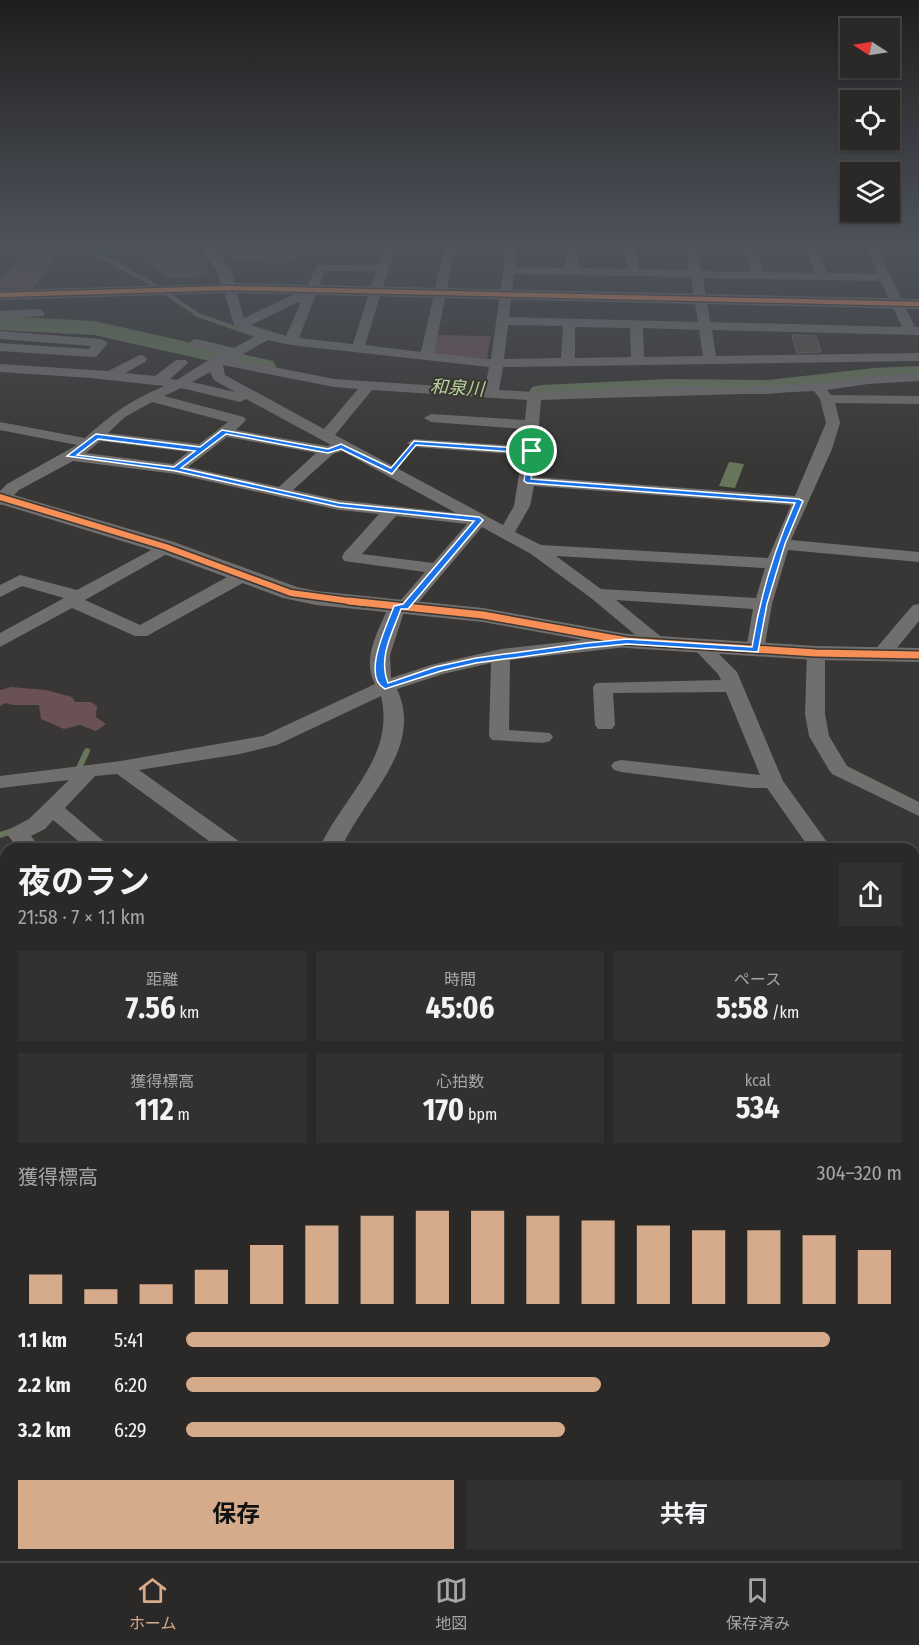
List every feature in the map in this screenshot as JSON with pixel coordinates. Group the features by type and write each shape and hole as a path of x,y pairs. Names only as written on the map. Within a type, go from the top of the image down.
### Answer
{"street":[{"path":"238,317 240,325"},
{"path":"240,325 257,317"},
{"path":"291,341 300,317"},
{"path":"358,348 367,317"},
{"path":"427,356 435,317"},
{"path":"491,392 503,317"},
{"path":"703,317 710,359"},
{"path":"240,325 291,341 497,363 710,359 785,342 914,330 906,317"},
{"path":"502,321 704,326 785,342 919,357"},
{"path":"568,362 569,322"},
{"path":"636,324 638,361"},
{"path":"0,335 101,343 92,353 0,347"},
{"path":"267,335 120,414 71,456 13,487 1,499 166,547 291,593 316,598 483,615 627,641 658,644 880,656 919,655"},
{"path":"785,342 796,385"},
{"path":"197,343 223,358 304,378 368,385 534,396 688,390 724,392 796,385 823,393 919,400"},
{"path":"223,358 219,377 332,445 392,471 537,550 597,594 658,644"},
{"path":"113,374 140,359"},
{"path":"158,381 181,363"},
{"path":"0,368 113,374 206,388 275,409"},
{"path":"823,393 868,380 919,377"},
{"path":"280,493 332,445 368,385"},
{"path":"392,471 449,391"},
{"path":"755,650 763,604 781,544 824,449 832,423 823,393"},
{"path":"506,532 522,506 532,451 534,396"},
{"path":"150,397 240,420 176,469"},
{"path":"431,418 533,424"},
{"path":"0,426 93,439 201,449"},
{"path":"225,432 332,445"},
{"path":"414,443 532,451"},
{"path":"71,456 176,469 339,505 479,520"},
{"path":"27,465 43,470"},
{"path":"527,481 799,501"},
{"path":"392,510 350,557 439,569"},
{"path":"333,843 345,819 378,771 391,743 393,714 390,693 385,687 379,670 380,654 401,607 439,569 479,520"},
{"path":"781,544 919,557"},
{"path":"0,641 166,547"},
{"path":"537,550 775,563"},
{"path":"0,592 20,580 74,598 141,632 244,576"},
{"path":"597,594 763,604"},
{"path":"880,656 919,609"},
{"path":"0,782 120,768 240,748 270,741 385,687 438,669 501,655 627,641"},
{"path":"700,646 727,672 773,781 817,843"},
{"path":"816,653 815,714 819,736 839,770 919,810"},
{"path":"501,655 499,736 543,737"},
{"path":"604,725 603,687 733,686"},
{"path":"621,766 750,782 773,781"},
{"path":"120,768 215,843"},
{"path":"25,843 18,834 37,824 52,809 81,771"},
{"path":"52,809 94,843"}],"shaded area":[{"path":"437,335 491,336 487,359 429,354"},
{"path":"729,462 744,464 735,488 719,486"},
{"path":"11,687 46,690 72,697 75,702 91,702 97,706 96,717 106,724 96,731 80,725 64,729 41,719 39,705 5,703 0,706 0,690"}],"building":[{"path":"792,335 816,336 821,352 797,353"}],"waterway":[{"path":"203,317 258,336"},
{"name":"和泉川","path":"0,323 94,328 264,366"},
{"name":"和泉川","path":"541,392 669,386 768,387 874,375 919,373"},
{"path":"77,772 87,751"},
{"path":"0,835 13,831"}],"cycle path":[{"path":"0,497 166,547 291,593 316,598 483,615 627,641 816,653 919,655"}],"route":[{"path":"532,451 414,443 392,471 341,446 328,451 225,432 176,469 71,456 96,436 201,449 176,469 339,505 479,520 405,607 398,606 380,654 379,670 385,687 414,676 476,660 586,645 627,641 755,650 763,604 781,544 799,501 527,481 532,451"}]}
